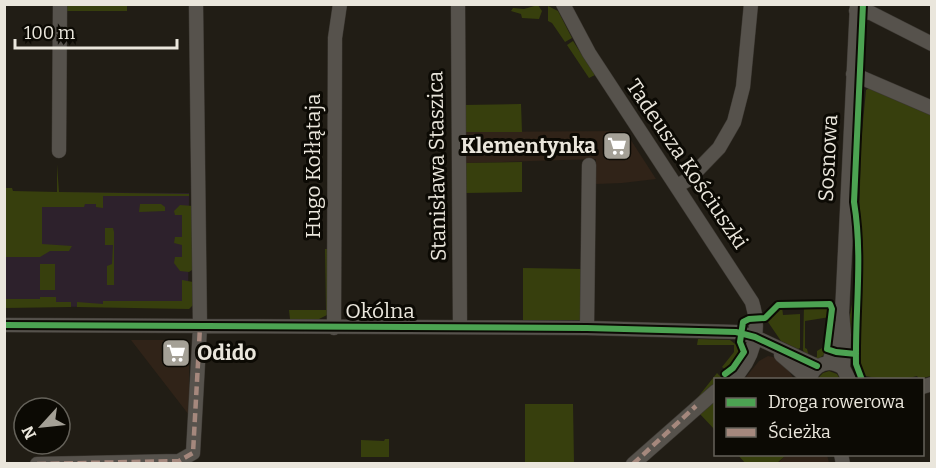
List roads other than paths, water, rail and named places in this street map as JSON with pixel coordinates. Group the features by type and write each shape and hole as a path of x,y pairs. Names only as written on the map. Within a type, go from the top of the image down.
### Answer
{"street":[{"path":"58,151 60,4"},
{"path":"37,464 179,461 193,453 200,327 196,4"},
{"name":"Hugo Kołłątaja","path":"334,328 335,38 340,4"},
{"name":"Stanisława Staszica","path":"458,4 460,327"},
{"name":"Tadeusza Kościuszki","path":"563,4 589,53 748,294 754,309 755,337"},
{"path":"677,186 688,179 719,148 734,122 743,87 751,4"},
{"path":"857,8 932,44"},
{"name":"Sosnowa","path":"849,376 842,313 857,8"},
{"path":"853,74 932,108"},
{"path":"587,328 589,165"},
{"name":"Sosnowa","path":"823,364 842,313"},
{"name":"Okólna","path":"4,325 587,328 736,332 755,337"},
{"path":"734,378 747,362 755,337 849,376"},
{"path":"768,344 808,378"},
{"path":"810,378 823,364"},
{"path":"633,464 714,393"}],"place":[{"name":"Klementynka","path":"617,146"},
{"name":"Odido","path":"176,353"}]}
